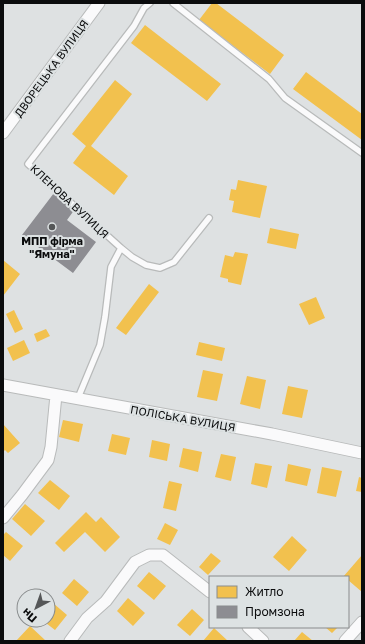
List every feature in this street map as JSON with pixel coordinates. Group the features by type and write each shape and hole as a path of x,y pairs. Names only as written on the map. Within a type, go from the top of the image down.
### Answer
{"street":[{"name":"ДВОРЕЦЬКА ВУЛИЦЯ","path":"3,133 99,3"},
{"name":"ПОЛІСЬКА ВУЛИЦЯ","path":"3,386 78,398 272,434 362,453"},
{"path":"3,518 48,460 51,446 56,395"},
{"path":"72,640 87,618 106,600 135,562 149,555 163,555 209,591"},
{"path":"345,641 362,622"},
{"path":"249,628 263,641"}],"lane":[{"name":"КЛЕНОВА ВУЛИЦЯ","path":"150,3 144,8 134,26 28,164 121,248 132,257 146,265 160,268 174,262 209,218"},
{"path":"173,3 270,79 285,98 362,153"},
{"path":"78,398 100,345 105,317 110,267 121,248"}],"building: Житло":[{"path":"212,3 216,3 284,55 270,74 199,20"},
{"path":"145,25 221,84 207,101 131,43"},
{"path":"306,72 362,114 362,140 293,89"},
{"path":"115,80 132,94 91,146 128,176 114,195 73,163 86,146 72,134"},
{"path":"238,180 267,186 260,218 232,212 234,201 229,200 231,189 236,190"},
{"path":"270,228 299,234 296,249 267,243"},
{"path":"235,252 248,254 241,285 228,282 228,279 220,277 225,255 233,257"},
{"path":"3,260 20,274 3,296"},
{"path":"149,284 159,292 126,335 116,328"},
{"path":"316,297 325,318 309,325 299,304"},
{"path":"14,310 23,329 15,333 6,314"},
{"path":"46,329 50,336 37,342 34,334"},
{"path":"24,340 30,353 13,361 7,348"},
{"path":"199,342 225,348 222,361 196,355"},
{"path":"203,370 223,374 217,401 197,397"},
{"path":"247,376 266,380 260,409 240,404"},
{"path":"288,386 308,390 302,418 282,414"},
{"path":"63,420 83,424 79,442 59,437"},
{"path":"3,424 20,443 8,453 5,450 3,452"},
{"path":"112,434 130,438 126,455 108,451"},
{"path":"152,440 170,444 167,461 149,457"},
{"path":"183,448 202,452 198,472 179,467"},
{"path":"221,454 236,457 231,481 215,477"},
{"path":"255,463 272,466 267,488 251,484"},
{"path":"288,464 311,469 307,486 285,481"},
{"path":"322,467 342,471 336,497 317,493"},
{"path":"359,477 362,478 362,492 356,491"},
{"path":"50,480 70,496 59,510 38,493"},
{"path":"169,481 182,484 176,511 163,508"},
{"path":"25,504 45,521 31,536 12,519"},
{"path":"86,512 96,522 101,517 120,537 105,552 85,532 64,552 55,543"},
{"path":"165,523 178,530 170,545 157,539"},
{"path":"6,532 23,546 10,561 3,555 3,535"},
{"path":"292,536 307,550 289,571 273,557"},
{"path":"211,553 221,561 208,575 199,567"},
{"path":"362,555 362,592 349,581 349,576 344,576"},
{"path":"149,572 166,586 154,600 137,586"},
{"path":"74,579 89,592 77,606 62,593"},
{"path":"128,598 145,613 133,626 117,611"},
{"path":"56,606 67,615 55,630 52,628 56,628"},
{"path":"192,609 204,620 190,636 177,625"},
{"path":"28,628 32,628 45,640 44,641 16,641"},
{"path":"214,628 228,641 203,641"},
{"path":"326,628 337,628 332,633"},
{"path":"302,632 313,641 294,641"}],"building: Промзона":[{"name":"МПП фірма \"Ямуна\"","path":"54,193 75,209 67,220 96,242 73,273 22,235"}],"place":[{"name":"МПП фірма \"Ямуна\"","path":"52,227"}]}
